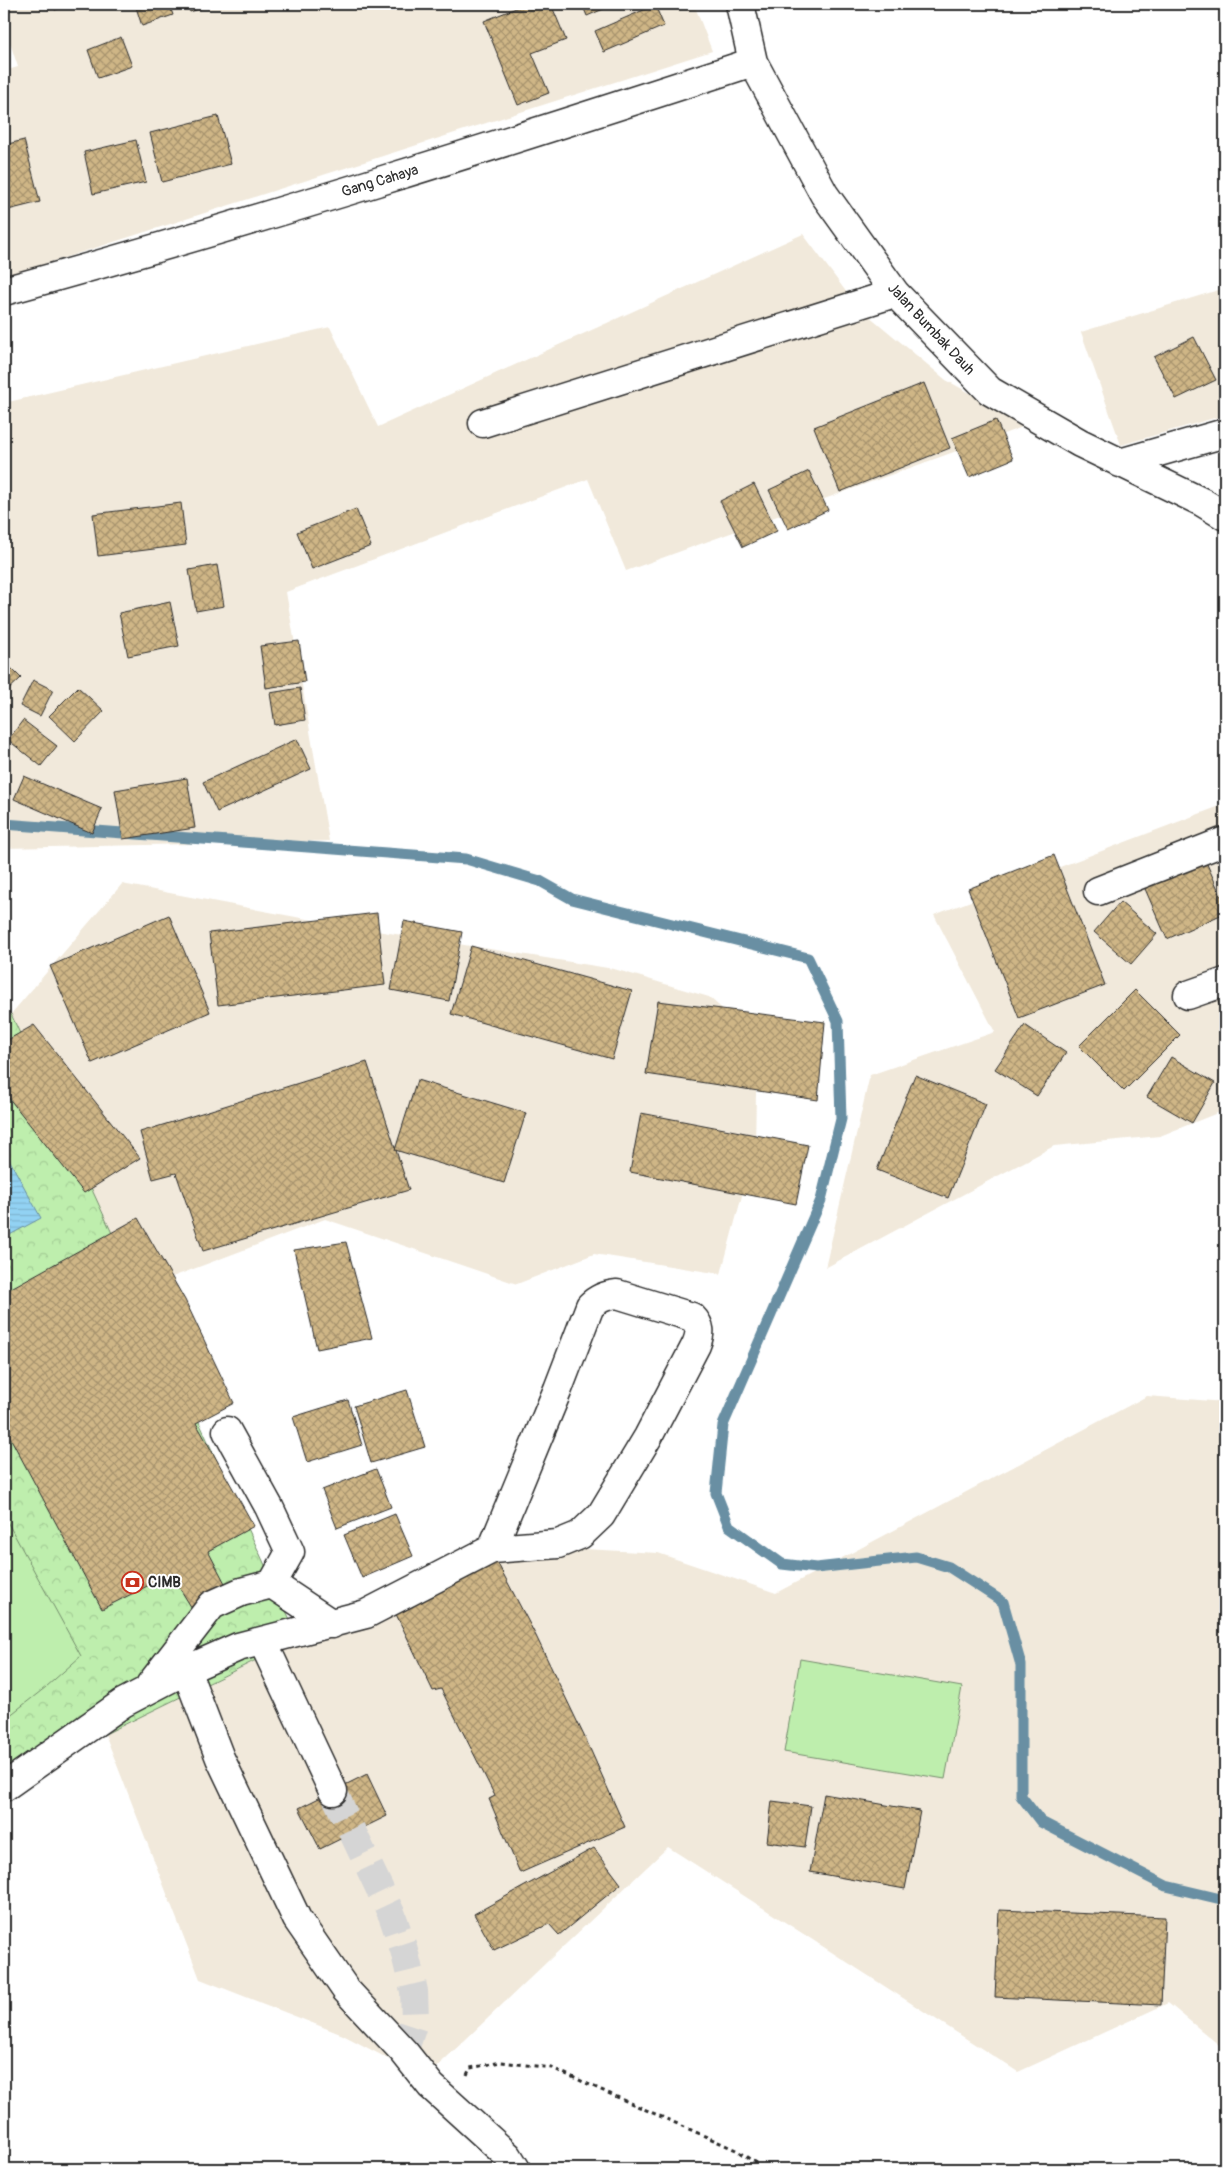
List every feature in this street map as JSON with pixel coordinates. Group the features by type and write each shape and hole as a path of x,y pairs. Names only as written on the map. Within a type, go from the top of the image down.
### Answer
{"street":[{"name":"Jalan Bumbak Dauh","path":"740,4 753,62 824,194 895,293 990,391 1080,443 1202,502 1225,516"},
{"name":"Gang Cahaya","path":"4,291 192,239 513,140 753,62"},
{"path":"483,423 895,293"},
{"path":"1120,463 1225,433"},
{"path":"1098,890 1225,841"},
{"path":"1188,995 1225,982"},
{"path":"4,1787 123,1703 186,1670 238,1647 366,1614 492,1549 558,1544 580,1536 601,1515 648,1437 696,1345 700,1330 698,1322 692,1317 617,1294 607,1295 590,1306 492,1549"},
{"path":"146,1691 212,1604 241,1592 272,1584 290,1552 269,1507 227,1431"},
{"path":"272,1584 332,1624"},
{"path":"263,1642 333,1791"},
{"path":"186,1670 220,1758 297,1918 346,1990 451,2105 508,2156 516,2169"}],"path":[{"path":"451,2105 470,2068 501,2062 552,2068 736,2150 765,2169"}],"shaded area":[{"path":"4,4 694,4 712,51 4,277 4,71 18,67 4,25"},
{"path":"803,234 856,305 946,380 1028,425 626,571 588,479 286,592 329,841 4,848 4,403 330,327 378,427"},
{"path":"1225,288 1225,415 1121,445 1081,332"},
{"path":"1225,804 1225,1110 1160,1136 1054,1146 825,1268 870,1075 995,1032 934,915"},
{"path":"122,884 333,924 614,969 709,997 757,1040 755,1147 721,1274 594,1254 517,1284 325,1219 138,1290 11,1014"},
{"path":"1147,1396 1225,1402 1225,2050 1168,2003 1018,2072 668,1847 425,2078 343,2035 200,1979 105,1734 494,1544 658,1553 776,1593"}],"green space":[{"path":"11,1014 299,1639 105,1734 4,1788 4,1018"},
{"path":"4,1516 81,1656 4,1720"},
{"path":"800,1659 962,1687 945,1779 784,1752"}],"water":[{"path":"4,1150 41,1218 4,1238"}],"building":[{"path":"53,4 72,4 55,10"},
{"path":"135,4 169,4 173,15 142,26"},
{"path":"187,4 213,4 190,12"},
{"path":"526,4 551,4 566,40 532,53 549,93 518,105 484,21"},
{"path":"582,4 615,4 587,16"},
{"path":"655,5 664,26 604,52 595,31"},
{"path":"121,37 132,66 98,78 88,50"},
{"path":"218,116 231,164 162,182 150,133"},
{"path":"24,140 40,202 4,211 4,145"},
{"path":"136,140 146,182 93,194 84,152"},
{"path":"1194,337 1216,380 1176,399 1154,357"},
{"path":"924,383 950,448 840,492 814,427"},
{"path":"996,420 1013,459 969,477 952,438"},
{"path":"809,471 828,510 788,529 769,490"},
{"path":"754,484 777,531 743,547 720,501"},
{"path":"181,503 186,545 98,556 93,514"},
{"path":"356,509 371,546 312,569 297,532"},
{"path":"217,565 224,606 196,611 189,570"},
{"path":"170,602 179,646 128,656 119,613"},
{"path":"299,641 305,682 266,688 260,646"},
{"path":"4,661 21,678 4,694"},
{"path":"33,680 53,690 40,716 20,706"},
{"path":"78,687 104,711 75,741 49,716"},
{"path":"300,688 305,720 275,725 270,693"},
{"path":"23,720 57,746 41,766 8,740"},
{"path":"297,739 311,769 217,812 203,782"},
{"path":"24,776 102,809 92,833 14,799"},
{"path":"187,778 195,828 123,839 115,790"},
{"path":"1054,855 1105,985 1019,1018 968,889"},
{"path":"1203,855 1225,905 1225,913 1167,939 1142,882"},
{"path":"1120,902 1157,934 1131,964 1094,932"},
{"path":"377,913 385,985 218,1005 209,933"},
{"path":"169,915 210,1012 92,1063 50,966"},
{"path":"404,921 462,932 449,1001 391,990"},
{"path":"471,946 632,991 612,1059 451,1014"},
{"path":"1225,988 1225,1021 1215,993"},
{"path":"1135,990 1180,1035 1124,1091 1079,1046"},
{"path":"658,1001 825,1022 818,1100 646,1074"},
{"path":"34,1025 140,1158 84,1193 4,1092 4,1042"},
{"path":"1025,1025 1066,1053 1037,1096 995,1069"},
{"path":"1171,1057 1215,1083 1192,1123 1147,1097"},
{"path":"367,1062 409,1190 203,1251 176,1173 153,1179 140,1132"},
{"path":"915,1075 986,1104 948,1198 877,1170"},
{"path":"417,1080 526,1113 504,1183 395,1150"},
{"path":"641,1113 808,1145 796,1204 630,1172"},
{"path":"138,1218 185,1300 234,1403 196,1423 254,1526 208,1551 228,1589 193,1610 171,1574 102,1609 4,1426 4,1292"},
{"path":"346,1242 372,1338 317,1349 294,1250"},
{"path":"407,1390 425,1447 371,1463 354,1406"},
{"path":"348,1400 362,1445 307,1462 293,1417"},
{"path":"376,1469 391,1507 337,1528 322,1490"},
{"path":"395,1514 413,1556 362,1578 344,1535"},
{"path":"497,1562 536,1636 625,1827 520,1873 489,1799 495,1796 441,1689 433,1691 394,1610"},
{"path":"367,1774 387,1816 320,1849 299,1808"},
{"path":"824,1794 920,1811 905,1889 810,1872"},
{"path":"772,1801 811,1806 805,1847 767,1842"},
{"path":"594,1848 621,1884 559,1935 549,1924 494,1950 474,1914"},
{"path":"999,1910 1165,1917 1161,2005 995,1997"}],"waterway":[{"path":"4,824 466,859 540,881 572,899 808,958 838,1021 841,1119 821,1200 723,1425 716,1493 729,1526 782,1564 816,1568 916,1557 949,1567 1003,1602 1021,1665 1021,1796 1041,1822 1166,1886 1225,1900"}],"tunnel":[{"path":"333,1791 392,1915 404,1950 414,1991 415,2019 404,2052"}],"place":[{"name":"CIMB","path":"132,1582"}]}
